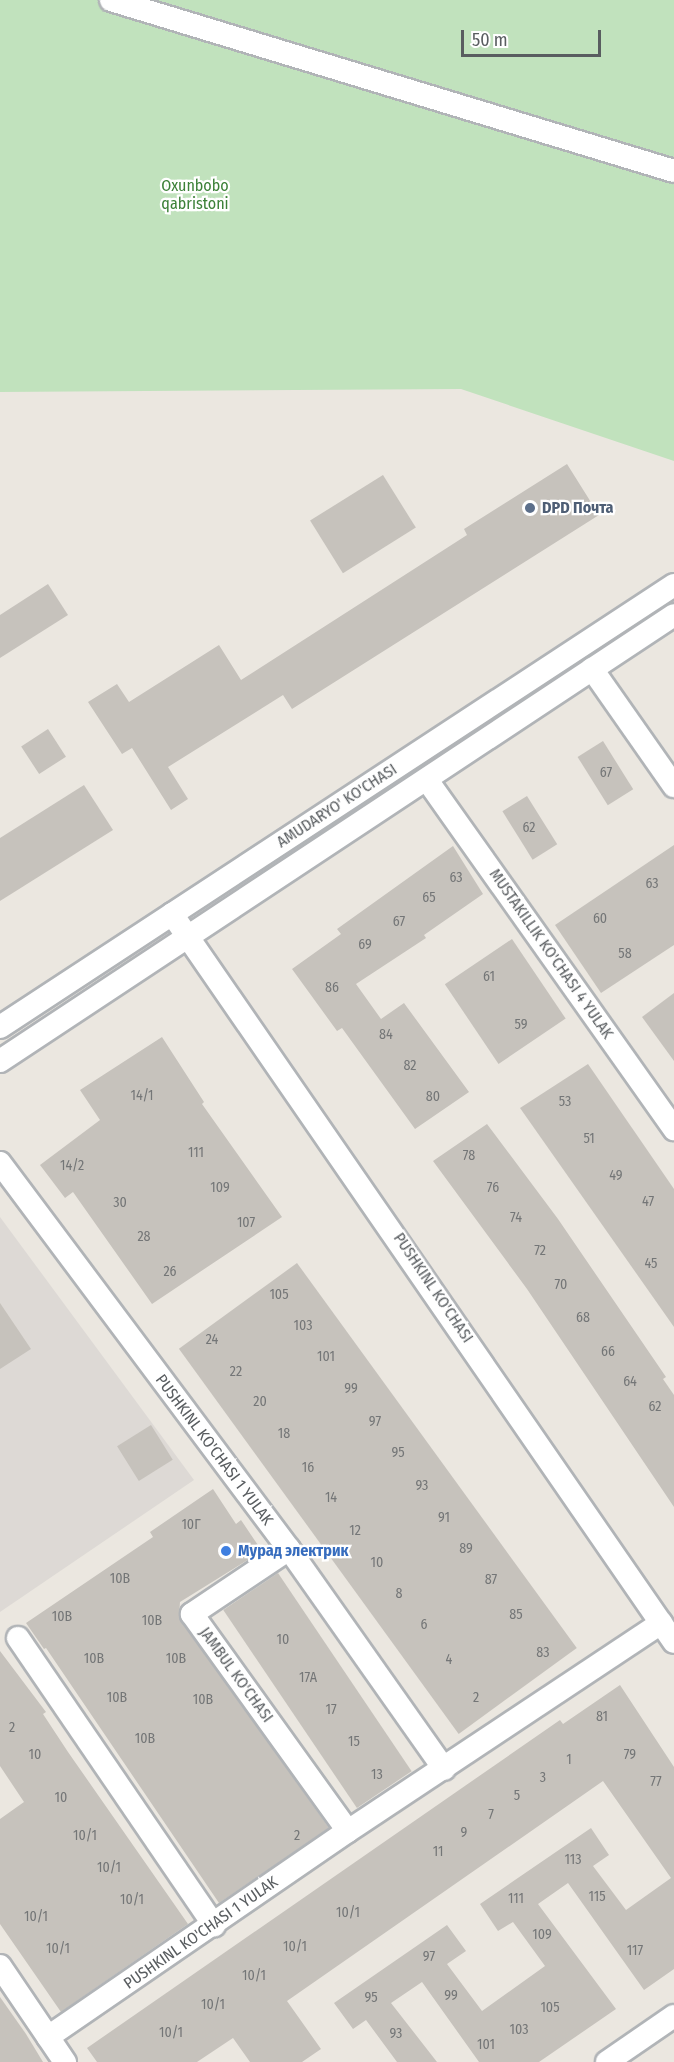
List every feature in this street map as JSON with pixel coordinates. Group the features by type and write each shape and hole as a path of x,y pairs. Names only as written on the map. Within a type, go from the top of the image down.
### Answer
{"street":[{"path":"111,0 674,171"},
{"name":"AMUDARYO' KO'CHASI","path":"0,1027 674,585"},
{"path":"0,1061 674,615"},
{"path":"592,669 674,786"},
{"name":"MUSTAKILLIK KO'CHASI 4 YULAK","path":"427,780 674,1129"},
{"name":"PUSHKINL KO'CHASI","path":"172,914 674,1642"},
{"name":"PUSHKINL KO'CHASI 1 YULAK","path":"0,1163 289,1549 444,1769"},
{"name":"JAMBUL KO'CHASI","path":"289,1549 192,1614 348,1831"},
{"name":"PUSHKINL KO'CHASI 1 YULAK","path":"48,2037 348,1831 661,1623"},
{"path":"18,1638 214,1925"},
{"path":"0,1966 65,2062"},
{"path":"607,2062 674,2016"}],"shaded area":[{"path":"0,1217 194,1480 0,1612"}],"green space":[{"name":"Oxunbobo qabristoni","path":"0,0 674,0 674,461 461,389 0,392"}],"building":[{"path":"567,464 599,515 292,709 283,695 168,767 188,799 171,810 132,748 122,754 88,702 117,684 129,702 219,645 241,680 467,535 464,529"},
{"path":"383,475 416,528 343,573 310,521"},
{"path":"48,584 68,615 0,658 0,615"},
{"path":"48,729 66,757 39,774 21,746"},
{"path":"603,741 633,789 608,805 578,757"},
{"path":"84,785 113,830 0,901 0,838"},
{"path":"527,796 557,844 533,860 502,811"},
{"path":"674,845 674,945 601,993 555,925"},
{"path":"453,846 483,894 424,935 426,938 356,984 381,1019 404,1003 469,1092 415,1129 342,1028 337,1031 292,969 341,934 337,929"},
{"path":"512,939 566,1019 499,1064 445,984"},
{"path":"674,993 674,1061 642,1017"},
{"path":"162,1037 204,1102 202,1104 282,1217 152,1304 73,1192 65,1198 40,1165 100,1120 80,1090"},
{"path":"588,1064 674,1189 674,1327 520,1108"},
{"path":"487,1124 558,1219 666,1377 663,1379 674,1395 674,1507 527,1289 433,1161"},
{"path":"297,1263 577,1648 459,1734 179,1349"},
{"path":"0,1303 31,1349 0,1369"},
{"path":"151,1425 173,1460 139,1481 117,1446"},
{"path":"213,1489 236,1524 241,1520 262,1551 180,1602 179,1616 329,1828 219,1903 46,1648 44,1649 26,1623 153,1537 150,1532"},
{"path":"278,1573 412,1771 357,1808 223,1610"},
{"path":"0,1651 46,1712 43,1714 68,1752 188,1924 61,2012 0,1924 0,1819 24,1802 0,1766"},
{"path":"620,1685 674,1767 674,1969 644,1990 568,1883 538,1904 616,2009 539,2062 479,2062 422,1982 391,2003 437,2062 397,2062 366,2020 353,2029 334,2003 447,1925 466,1951 447,1964 482,2011 545,1966 513,1922 498,1931 480,1904 591,1828 609,1855 593,1866 626,1910 671,1878 603,1781 287,2001 321,2049 302,2062 250,2062 233,2038 197,2062 97,2062 87,2048 560,1720 563,1724"},
{"path":"0,1997 26,2034 43,2062 0,2062"}],"place":[{"name":"DPD Почта","path":"530,508"},
{"name":"Мурад электрик","path":"226,1551"}]}
